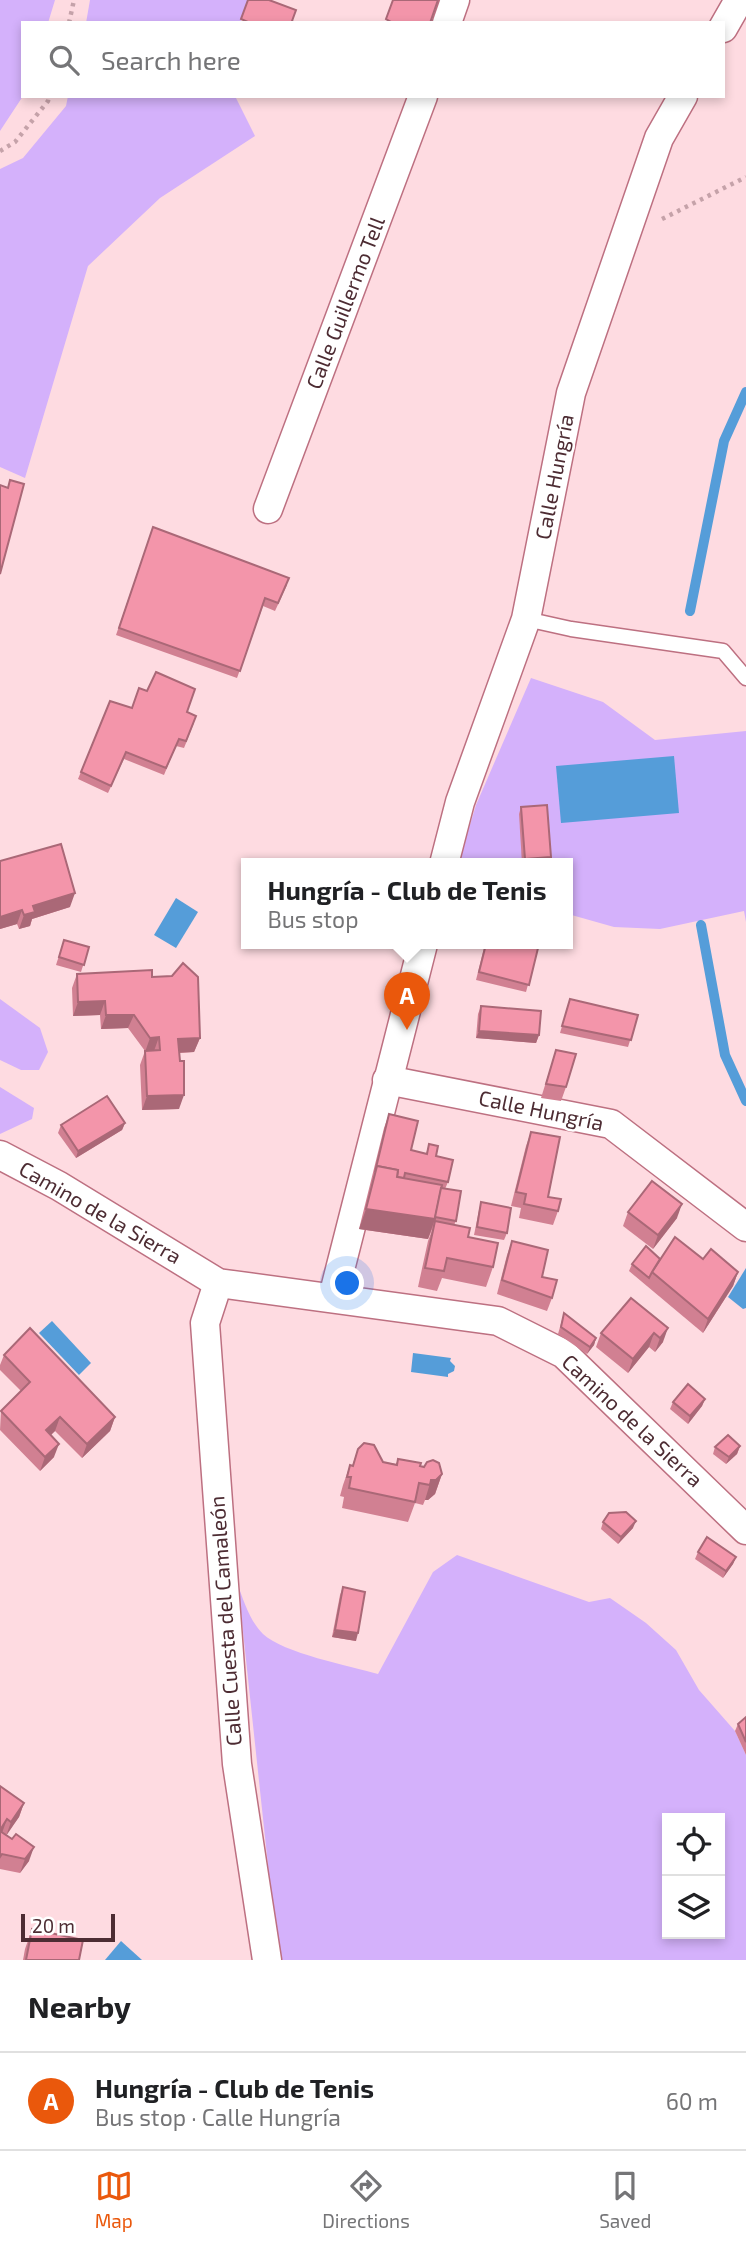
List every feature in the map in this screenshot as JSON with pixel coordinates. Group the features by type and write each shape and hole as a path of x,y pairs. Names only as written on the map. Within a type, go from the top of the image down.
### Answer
{"street":[{"path":"448,21 455,0"},
{"path":"725,24 739,0"},
{"name":"Calle Guillermo Tell","path":"268,509 422,98"},
{"name":"Calle Hungría","path":"446,858 460,802 526,619 571,393 659,138 683,98"},
{"path":"333,1297 422,949"},
{"name":"Calle Hungría","path":"387,1080 611,1124 746,1227"},
{"name":"Camino de la Sierra","path":"0,1155 59,1186 218,1283 498,1321 564,1354 746,1530"},
{"name":"Calle Cuesta del Camaleón","path":"218,1283 205,1323 222,1568 237,1764 267,1960"}],"lane":[{"path":"526,619 571,629 723,652 746,678"}],"path":[{"path":"69,21 74,0"},
{"path":"0,151 15,142 49,98"},
{"path":"624,240 746,177"}],"shaded area":[{"path":"0,0 55,0 49,21 21,21 22,98 0,131"},
{"path":"90,0 248,0 241,21 86,21"},
{"path":"68,98 236,98 255,136 160,198 88,266 25,478 0,467 0,169 23,158 66,106"},
{"path":"531,678 603,702 655,740 746,731 746,922 744,911 660,929 614,927 573,915 573,858 460,858 476,805"},
{"path":"0,999 40,1028 48,1052 39,1070 21,1070 0,1060"},
{"path":"0,1087 34,1108 32,1119 0,1134"},
{"path":"457,1555 589,1602 610,1598 646,1623 676,1650 699,1690 735,1731 746,1755 746,1960 281,1960 274,1921 238,1585 254,1623 273,1641 301,1653 378,1674 433,1572"}],"water":[{"path":"674,756 679,813 561,823 556,766"},
{"path":"176,898 198,912 176,948 154,935"},
{"path":"746,1268 746,1308 743,1309 728,1297"},
{"path":"52,1321 91,1363 79,1375 39,1333"},
{"path":"413,1353 451,1358 454,1371 448,1374 448,1377 411,1372"},
{"path":"121,1941 142,1960 105,1960"}],"building":[{"path":"248,0 269,0 296,10 292,21 241,19"},
{"path":"393,0 438,0 431,21 386,19"},
{"path":"10,480 24,484 0,574 0,485 8,488"},
{"path":"153,527 289,578 278,603 265,598 240,671 119,628"},
{"path":"156,672 195,689 187,712 196,716 186,741 179,739 166,768 126,752 111,786 81,772 110,701 132,708 139,688 147,691"},
{"path":"547,805 551,857 525,858 521,807"},
{"path":"61,844 75,893 33,906 35,912 24,915 22,910 0,917 0,861"},
{"path":"64,940 89,947 84,965 59,957"},
{"path":"485,949 538,949 529,985 479,972"},
{"path":"183,963 198,977 200,1038 178,1039 180,1061 184,1061 184,1095 147,1096 145,1051 160,1050 159,1037 150,1038 134,1015 106,1015 105,1001 78,1002 77,974 152,970 152,977 172,976"},
{"path":"570,999 638,1015 631,1040 562,1026"},
{"path":"481,1006 541,1011 539,1035 479,1031"},
{"path":"556,1050 576,1054 566,1087 546,1084"},
{"path":"107,1096 125,1123 78,1151 61,1125"},
{"path":"389,1114 418,1121 411,1150 427,1154 429,1144 438,1146 436,1156 453,1160 448,1182 405,1173 404,1178 397,1177 398,1170 377,1166 375,1172"},
{"path":"531,1132 560,1137 548,1197 561,1199 558,1211 524,1204 526,1194 516,1192"},
{"path":"377,1166 398,1170 397,1177 442,1185 435,1219 366,1209"},
{"path":"652,1181 682,1204 658,1235 628,1212"},
{"path":"441,1188 461,1191 456,1221 435,1217"},
{"path":"481,1202 511,1208 507,1233 477,1227"},
{"path":"435,1221 470,1228 468,1237 498,1243 493,1267 447,1258 444,1271 425,1268"},
{"path":"675,1237 703,1259 711,1249 738,1272 708,1319 652,1272"},
{"path":"512,1241 548,1250 542,1277 557,1280 552,1298 502,1280"},
{"path":"646,1246 660,1259 649,1278 632,1264"},
{"path":"631,1298 668,1328 660,1338 654,1333 633,1359 601,1333"},
{"path":"564,1313 596,1338 590,1347 561,1327"},
{"path":"30,1328 115,1417 87,1444 60,1417 46,1430 59,1444 45,1457 1,1411 30,1382 4,1355"},
{"path":"688,1384 705,1399 690,1416 673,1402"},
{"path":"728,1435 740,1446 729,1457 715,1447"},
{"path":"364,1443 374,1445 383,1462 397,1465 398,1459 421,1463 420,1466 424,1467 427,1462 433,1460 439,1463 442,1474 436,1480 431,1480 430,1485 419,1483 415,1502 349,1488 351,1477 347,1477 350,1465 353,1466 358,1449"},
{"path":"626,1512 636,1521 621,1537 603,1522 609,1513"},
{"path":"707,1537 736,1557 726,1571 698,1552"},
{"path":"343,1587 365,1592 358,1633 335,1630"},
{"path":"746,1717 746,1742 738,1724"},
{"path":"0,1786 24,1803 11,1822 7,1819 0,1830"},
{"path":"0,1831 12,1839 16,1834 34,1847 25,1859 2,1854 0,1857"},
{"path":"32,1929 83,1940 79,1960 26,1960"}],"waterway":[{"path":"690,611 724,441 746,392"},
{"path":"701,925 725,1055 746,1101"}],"place":[{"name":"Hungría - Club de Tenis","path":"407,1030"}]}
